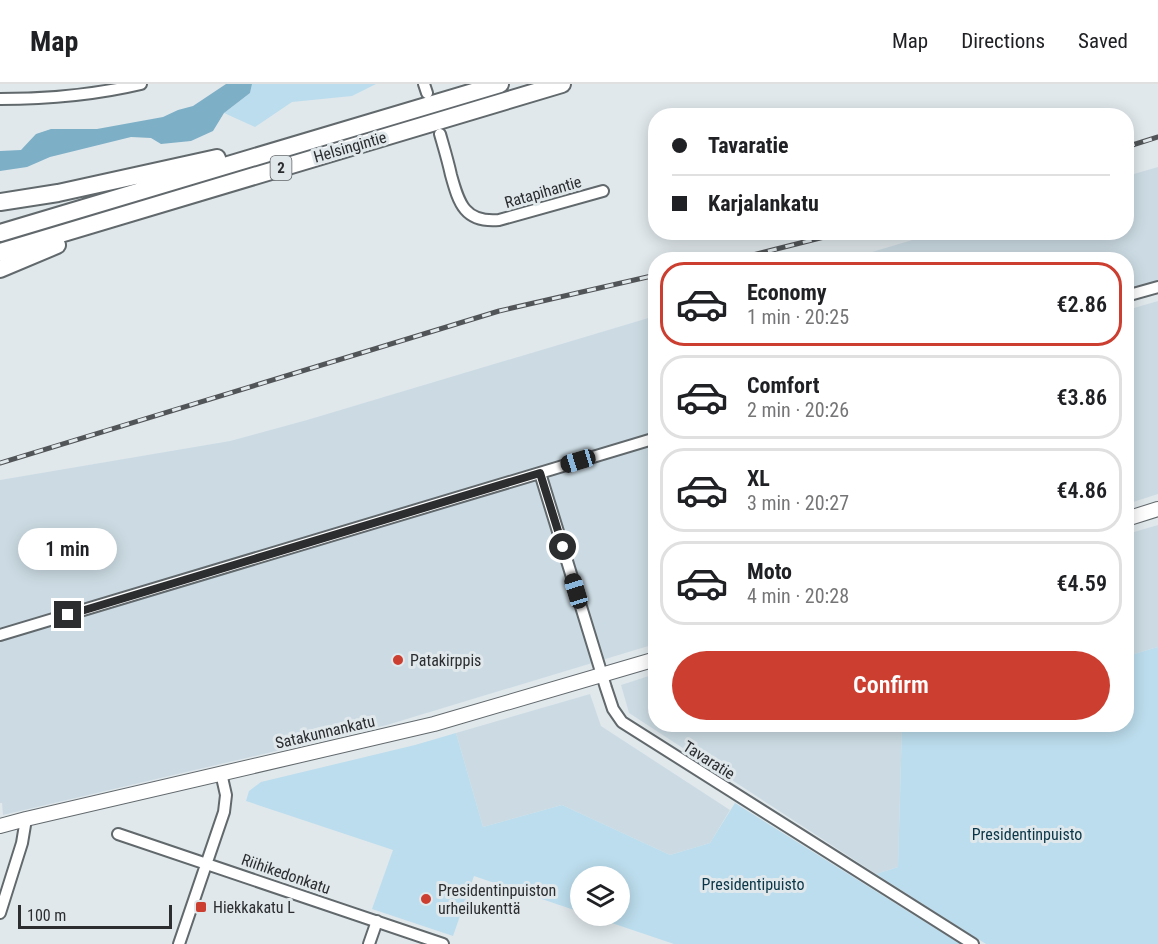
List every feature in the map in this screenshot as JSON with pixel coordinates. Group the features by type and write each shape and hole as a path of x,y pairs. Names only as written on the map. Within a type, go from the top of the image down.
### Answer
{"highway":[{"name":"Helsingintie","path":"0,233 501,84"},
{"name":"Helsingintie","path":"0,252 562,84"},
{"path":"0,202 58,193 347,129"},
{"path":"0,269 48,248 97,232 148,208"}],"main road":[{"path":"1134,516 1158,509"},
{"name":"Satakunnankatu","path":"0,826 434,724 648,661"}],"street":[{"path":"0,99 47,99 92,94 141,84"},
{"name":"Ratapihantie","path":"440,134 457,197 465,210 474,217 487,221 500,220 603,191"},
{"path":"1134,294 1158,286"},
{"path":"0,635 648,440"},
{"name":"Tavaratie","path":"540,473 617,717 627,726 973,944"},
{"path":"179,944 224,812 225,795 221,773"},
{"path":"0,913 22,843 26,819"},
{"name":"Riihikedonkatu","path":"118,834 443,944"},
{"path":"369,944 377,921"}],"shaded area":[{"path":"226,84 252,84 250,93 224,113 213,131 191,141 161,144 151,138 131,137 50,157 27,167 0,171 0,151 21,150 36,134 51,129 97,129 163,117 193,106"},
{"path":"1158,167 1158,282 1134,289 1134,252 872,252 912,240 1134,240 1134,174"},
{"path":"1158,301 1158,494 1134,502 1134,308"},
{"path":"648,318 648,646 387,725 3,815 2,803 0,803 0,480 230,441"},
{"path":"1158,525 1158,647 1134,654 1134,532"},
{"path":"648,676 648,725 629,713 621,685"},
{"path":"590,694 601,726 730,810 710,843 670,855 562,805 483,827 456,733"},
{"path":"658,732 902,732 898,867 876,874"}],"green space":[{"path":"252,84 376,84 352,96 292,102 255,127 224,113 250,93"},
{"name":"Presidentinpuisto","path":"1158,647 1158,944 986,944 876,874 898,867 902,732 1134,732 1134,654"},
{"name":"Presidentipuisto","path":"456,733 483,827 562,805 670,855 710,843 735,803 960,944 674,944 621,926 630,926 630,866 570,866 570,909 474,876 453,936 372,909 393,850 246,801 249,791 261,782"}],"railway":[{"path":"1134,144 1158,137"},
{"path":"765,252 812,240"},
{"path":"0,463 499,311 648,277"}],"place":[{"name":"Patakirppis","path":"398,660"},
{"name":"Presidentinpuiston urheilukenttä","path":"426,899"},
{"name":"Hiekkakatu L","path":"201,907"}],"route":[{"path":"68,615 540,473 563,547"}]}
